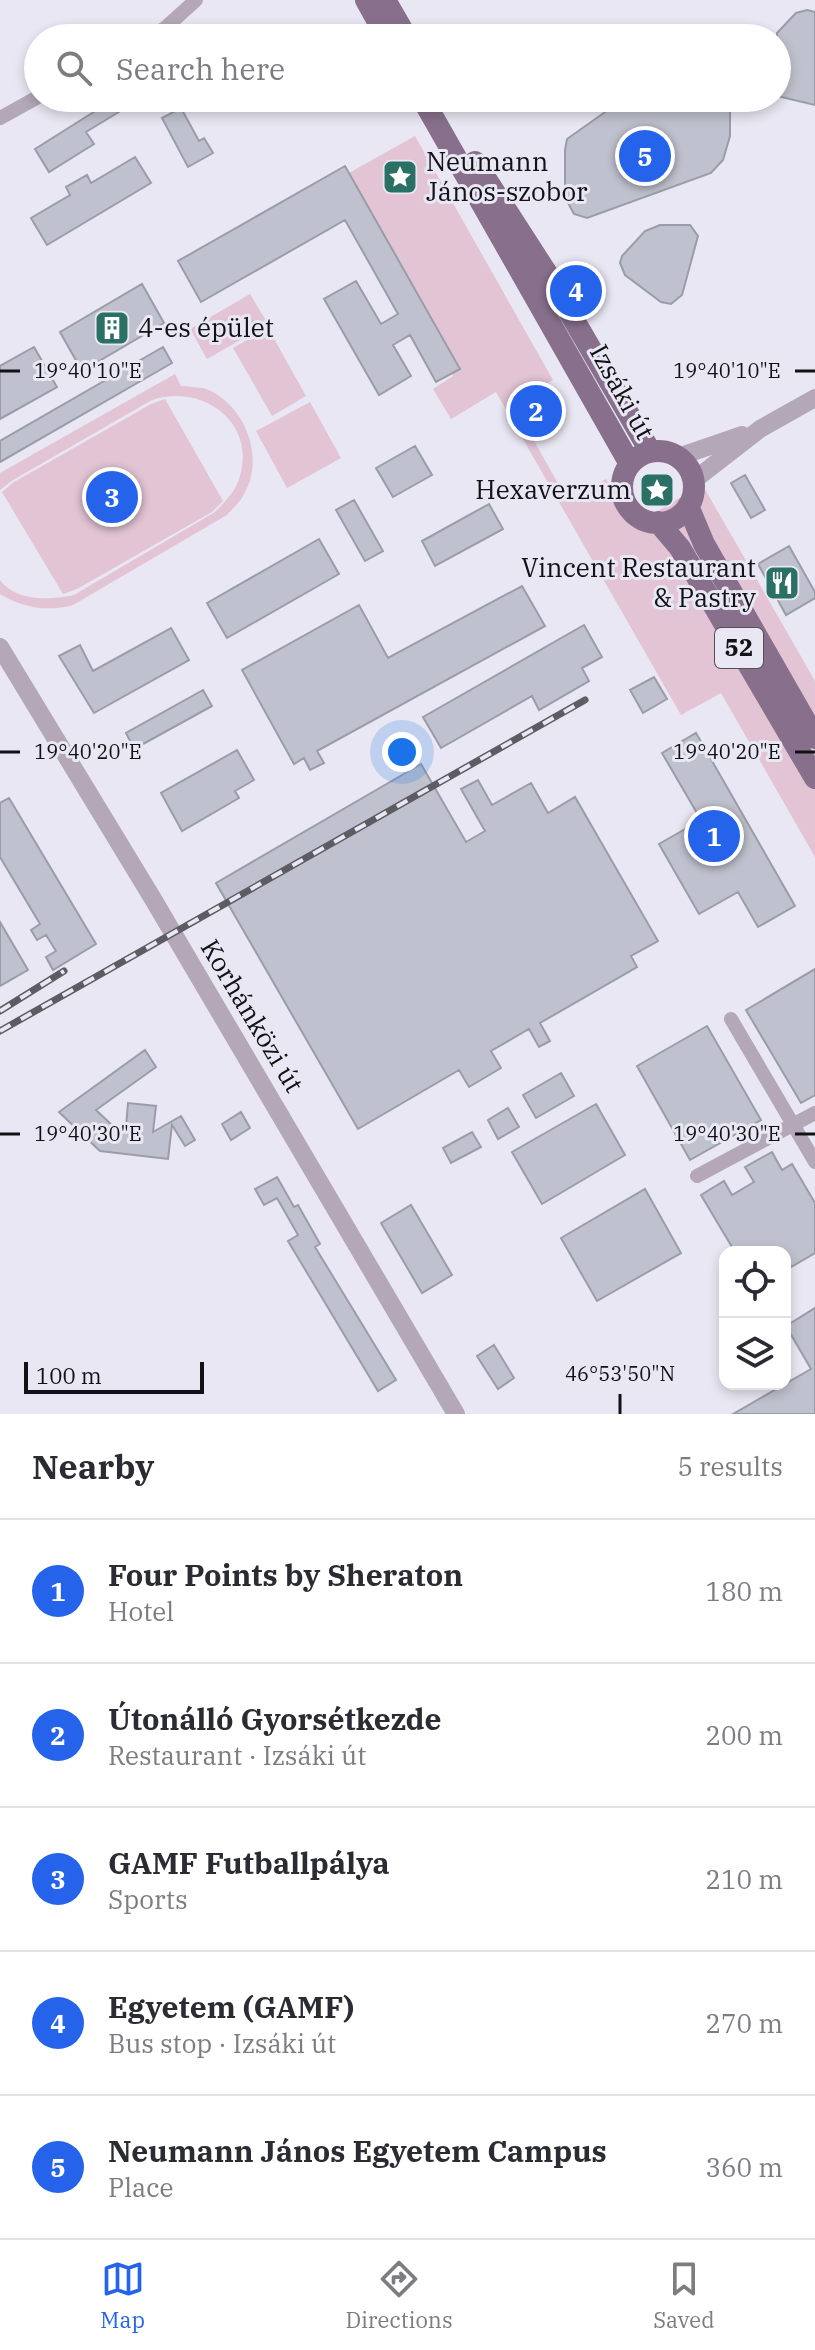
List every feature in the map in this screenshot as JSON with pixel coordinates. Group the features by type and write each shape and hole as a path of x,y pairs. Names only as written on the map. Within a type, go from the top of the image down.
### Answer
{"main road":[{"path":"366,0 379,24"},
{"path":"385,0 399,24"},
{"name":"Izsáki út","path":"430,112 630,464"},
{"name":"Izsáki út","path":"448,112 650,451"},
{"path":"650,451 665,451 678,457 688,467 693,481 688,506 671,520 658,522 640,518 627,506 623,497 622,480 630,464 650,451"},
{"name":"52","path":"688,506 704,544 815,738"},
{"name":"52","path":"658,522 680,548 815,778"}],"street":[{"path":"169,24 196,0"},
{"path":"0,118 24,105"},
{"path":"693,481 760,429 815,398"},
{"path":"678,457 760,429"},
{"name":"Korhánközi út","path":"0,647 138,873 456,1414"},
{"path":"731,1019 815,1162"},
{"path":"697,1176 815,1113"}],"shaded area":[{"path":"415,136 553,380 522,398 537,425 529,432 568,501 606,479 632,527 702,484 815,681 815,857 721,693 681,715 496,392 451,419 433,389 453,376 421,300 340,178"},
{"path":"250,294 268,324 207,359 190,329"},
{"path":"268,328 306,396 272,416 233,348"},
{"path":"175,374 181,386 206,389 220,397 241,420 252,450 253,466 250,481 240,501 227,515 73,605 35,607 17,603 0,594 0,580 24,596 55,598 74,595 215,512 230,496 240,476 243,457 240,439 232,424 221,411 206,402 171,396 152,400 0,490 0,473"},
{"path":"165,399 223,501 212,512 63,594 2,492 14,482"},
{"path":"310,402 341,458 287,488 256,431"}],"building":[{"path":"807,10 815,12 815,105 791,99 791,24 786,24 796,13"},
{"path":"94,112 119,112 86,132 94,144 49,172 35,149"},
{"path":"173,112 183,112 199,141 204,138 213,153 188,167 162,118"},
{"path":"605,112 730,112 730,136 723,160 711,173 587,218 574,214 568,203 565,187 567,139"},
{"path":"135,157 151,183 47,245 31,218 70,195 66,187 87,175 91,183"},
{"path":"345,166 460,369 436,382 410,335 393,345 411,376 379,395 324,299 356,281 381,324 398,314 345,220 201,302 178,261"},
{"path":"660,225 690,225 698,236 682,295 671,304 661,302 625,275 620,263 622,256 645,231"},
{"name":"4-es épület","path":"142,284 164,323 82,371 60,332"},
{"path":"34,347 57,387 0,419 0,366"},
{"path":"163,347 172,363 0,462 0,441"},
{"path":"415,446 432,475 393,497 376,468"},
{"path":"745,475 765,510 751,518 731,483"},
{"path":"354,500 383,551 365,561 336,510"},
{"path":"489,504 503,529 435,566 422,541"},
{"path":"319,539 339,574 227,638 207,603"},
{"name":"Vincent Restaurant & Pastry","path":"789,546 815,592 815,598 786,615 758,564"},
{"path":"522,586 545,626 317,751 324,763 310,770 304,758 294,764 242,670 359,605 388,658"},
{"path":"584,625 602,657 582,668 589,681 539,710 532,696 441,748 423,717"},
{"path":"171,628 189,660 94,713 59,656 80,645 93,671"},
{"path":"654,677 667,699 643,713 630,690"},
{"path":"203,690 212,706 134,749 126,733"},
{"path":"696,733 795,906 758,927 738,892 699,914 659,844 701,820 662,753"},
{"path":"237,750 254,780 235,791 239,798 182,831 161,793"},
{"path":"421,764 466,842 485,831 461,789 478,780 492,805 531,783 548,813 575,797 658,941 631,956 637,967 540,1023 550,1041 539,1047 529,1029 491,1051 501,1068 469,1087 459,1070 358,1129 216,883"},
{"path":"9,798 96,944 53,970 46,957 56,951 46,935 37,940 31,930 40,924 0,857 0,803"},
{"path":"0,922 28,970 0,986"},
{"path":"815,969 815,1095 801,1103 746,1010"},
{"path":"707,1026 761,1120 690,1160 637,1066"},
{"path":"145,1050 156,1067 96,1110 113,1126 126,1127 128,1103 156,1106 153,1132 181,1116 195,1140 185,1146 172,1125 168,1159 100,1151 59,1112"},
{"path":"561,1073 574,1096 536,1118 523,1095"},
{"path":"596,1104 625,1155 542,1204 512,1152"},
{"path":"508,1108 519,1127 498,1139 488,1120"},
{"path":"241,1112 250,1128 231,1140 222,1124"},
{"path":"472,1132 481,1147 451,1163 443,1148"},
{"path":"772,1152 782,1170 792,1164 815,1203 815,1253 791,1267 791,1246 731,1246 701,1195 724,1181 732,1195 754,1182 745,1167"},
{"path":"277,1177 294,1207 298,1205 320,1244 315,1247 396,1380 378,1391 288,1241 298,1235 277,1198 264,1205 255,1189"},
{"path":"645,1189 681,1253 597,1301 561,1238"},
{"path":"411,1205 452,1275 422,1293 381,1223"},
{"path":"815,1308 815,1414 733,1414 775,1390 791,1390 791,1381 811,1369 791,1335 791,1323"},
{"path":"494,1345 514,1378 498,1389 477,1356"}],"railway":[{"path":"0,1031 585,700"},
{"path":"0,1011 64,971"}],"place":[{"name":"Neumann János Egyetem Campus","path":"645,156"},
{"name":"Neumann János-szobor","path":"400,177"},
{"name":"Egyetem (GAMF)","path":"576,291"},
{"name":"4-es épület","path":"112,328"},
{"name":"Útonálló Gyorsétkezde","path":"536,411"},
{"name":"Hexaverzum","path":"657,490"},
{"name":"GAMF Futballpálya","path":"112,497"},
{"name":"Vincent Restaurant & Pastry","path":"782,583"},
{"name":"Four Points by Sheraton","path":"714,836"}]}
